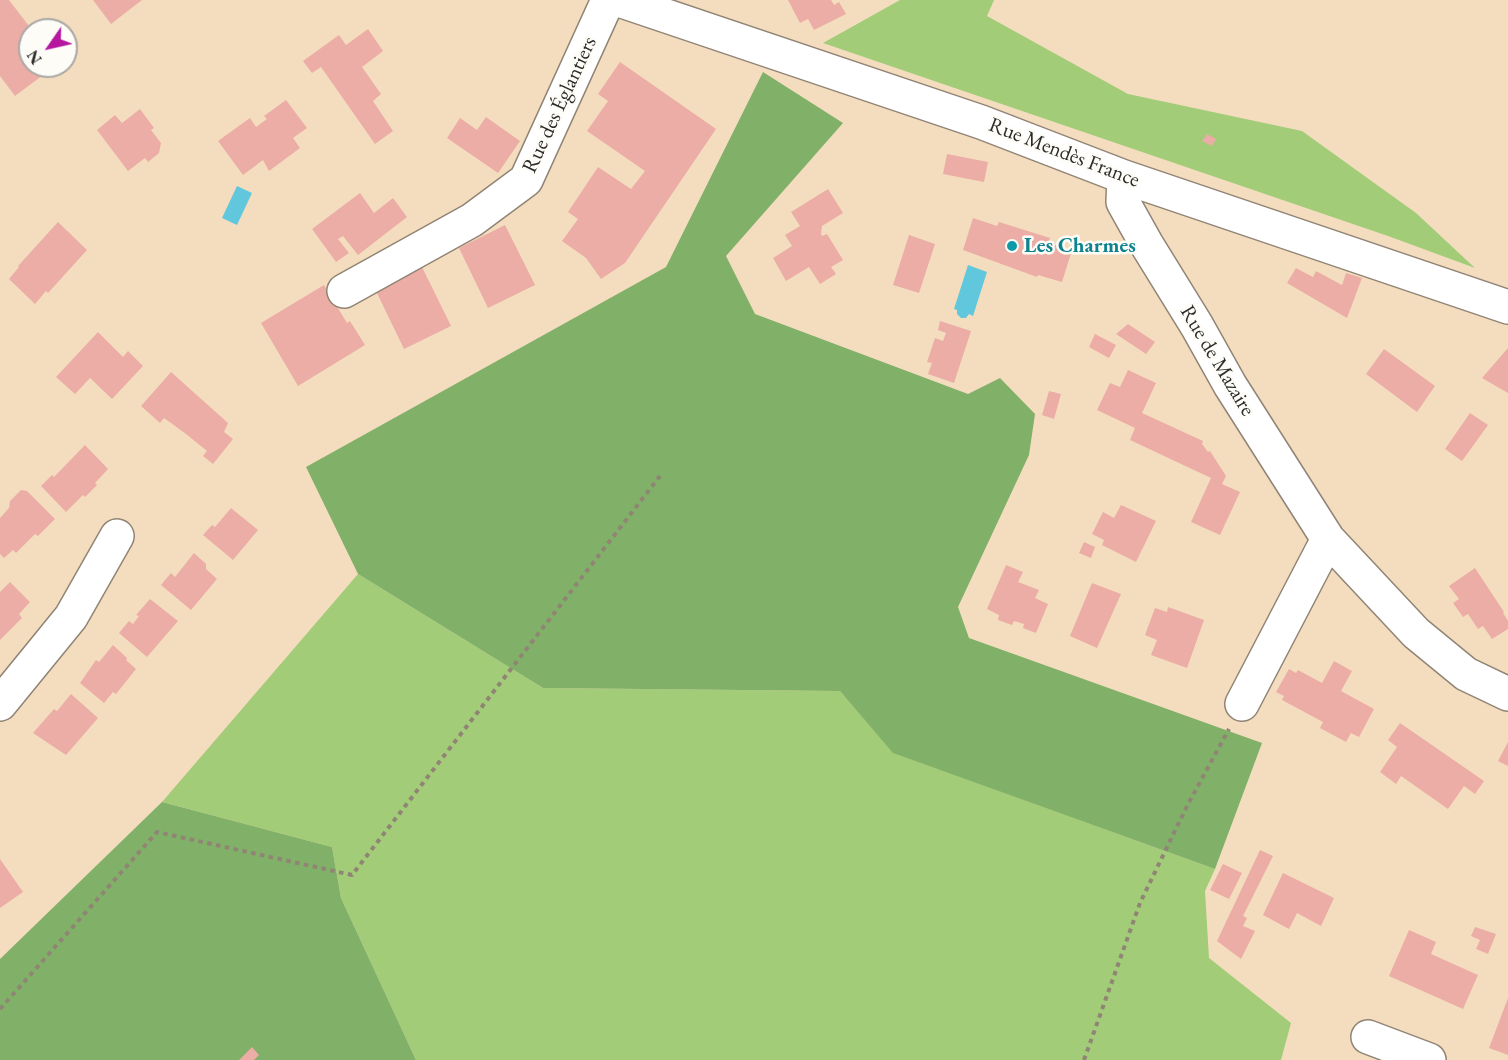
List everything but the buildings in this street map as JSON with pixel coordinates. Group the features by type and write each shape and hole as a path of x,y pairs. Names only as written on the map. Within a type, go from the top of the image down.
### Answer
{"street":[{"name":"Rue des Églantiers","path":"344,291 472,220 526,180 608,0"},
{"name":"Rue Mendès France","path":"619,0 981,122 1124,177 1508,307"},
{"name":"Rue de Mazaire","path":"1124,177 1123,202 1147,245 1230,385 1328,540 1416,633 1466,674 1508,694"},
{"path":"0,704 71,617 117,537"},
{"path":"1242,704 1328,540"},
{"path":"1368,1037 1429,1060"}],"path":[{"path":"0,1009 157,832 352,875 660,476"},
{"path":"1084,1060 1140,903 1187,806 1242,704"}],"green space":[{"path":"900,0 994,0 987,16 1128,94 1302,131 1416,213 1475,268 1388,236 823,43"},
{"path":"763,72 843,123 726,256 755,314 968,394 1000,378 1035,414 1029,455 958,607 969,638 1262,743 1215,869 893,753 840,691 543,688 358,574 306,467 666,267"},
{"path":"358,574 543,688 840,691 894,753 1215,869 1205,891 1209,958 1291,1023 1281,1060 416,1060 341,898 332,847 162,802"},
{"path":"162,802 332,847 341,898 416,1060 0,1060 0,959"}],"water":[{"path":"237,186 252,193 237,225 222,218"},
{"path":"968,265 987,272 973,316 969,314 966,318 961,318 954,309"}],"place":[{"name":"Les Charmes","path":"1012,246"}]}
